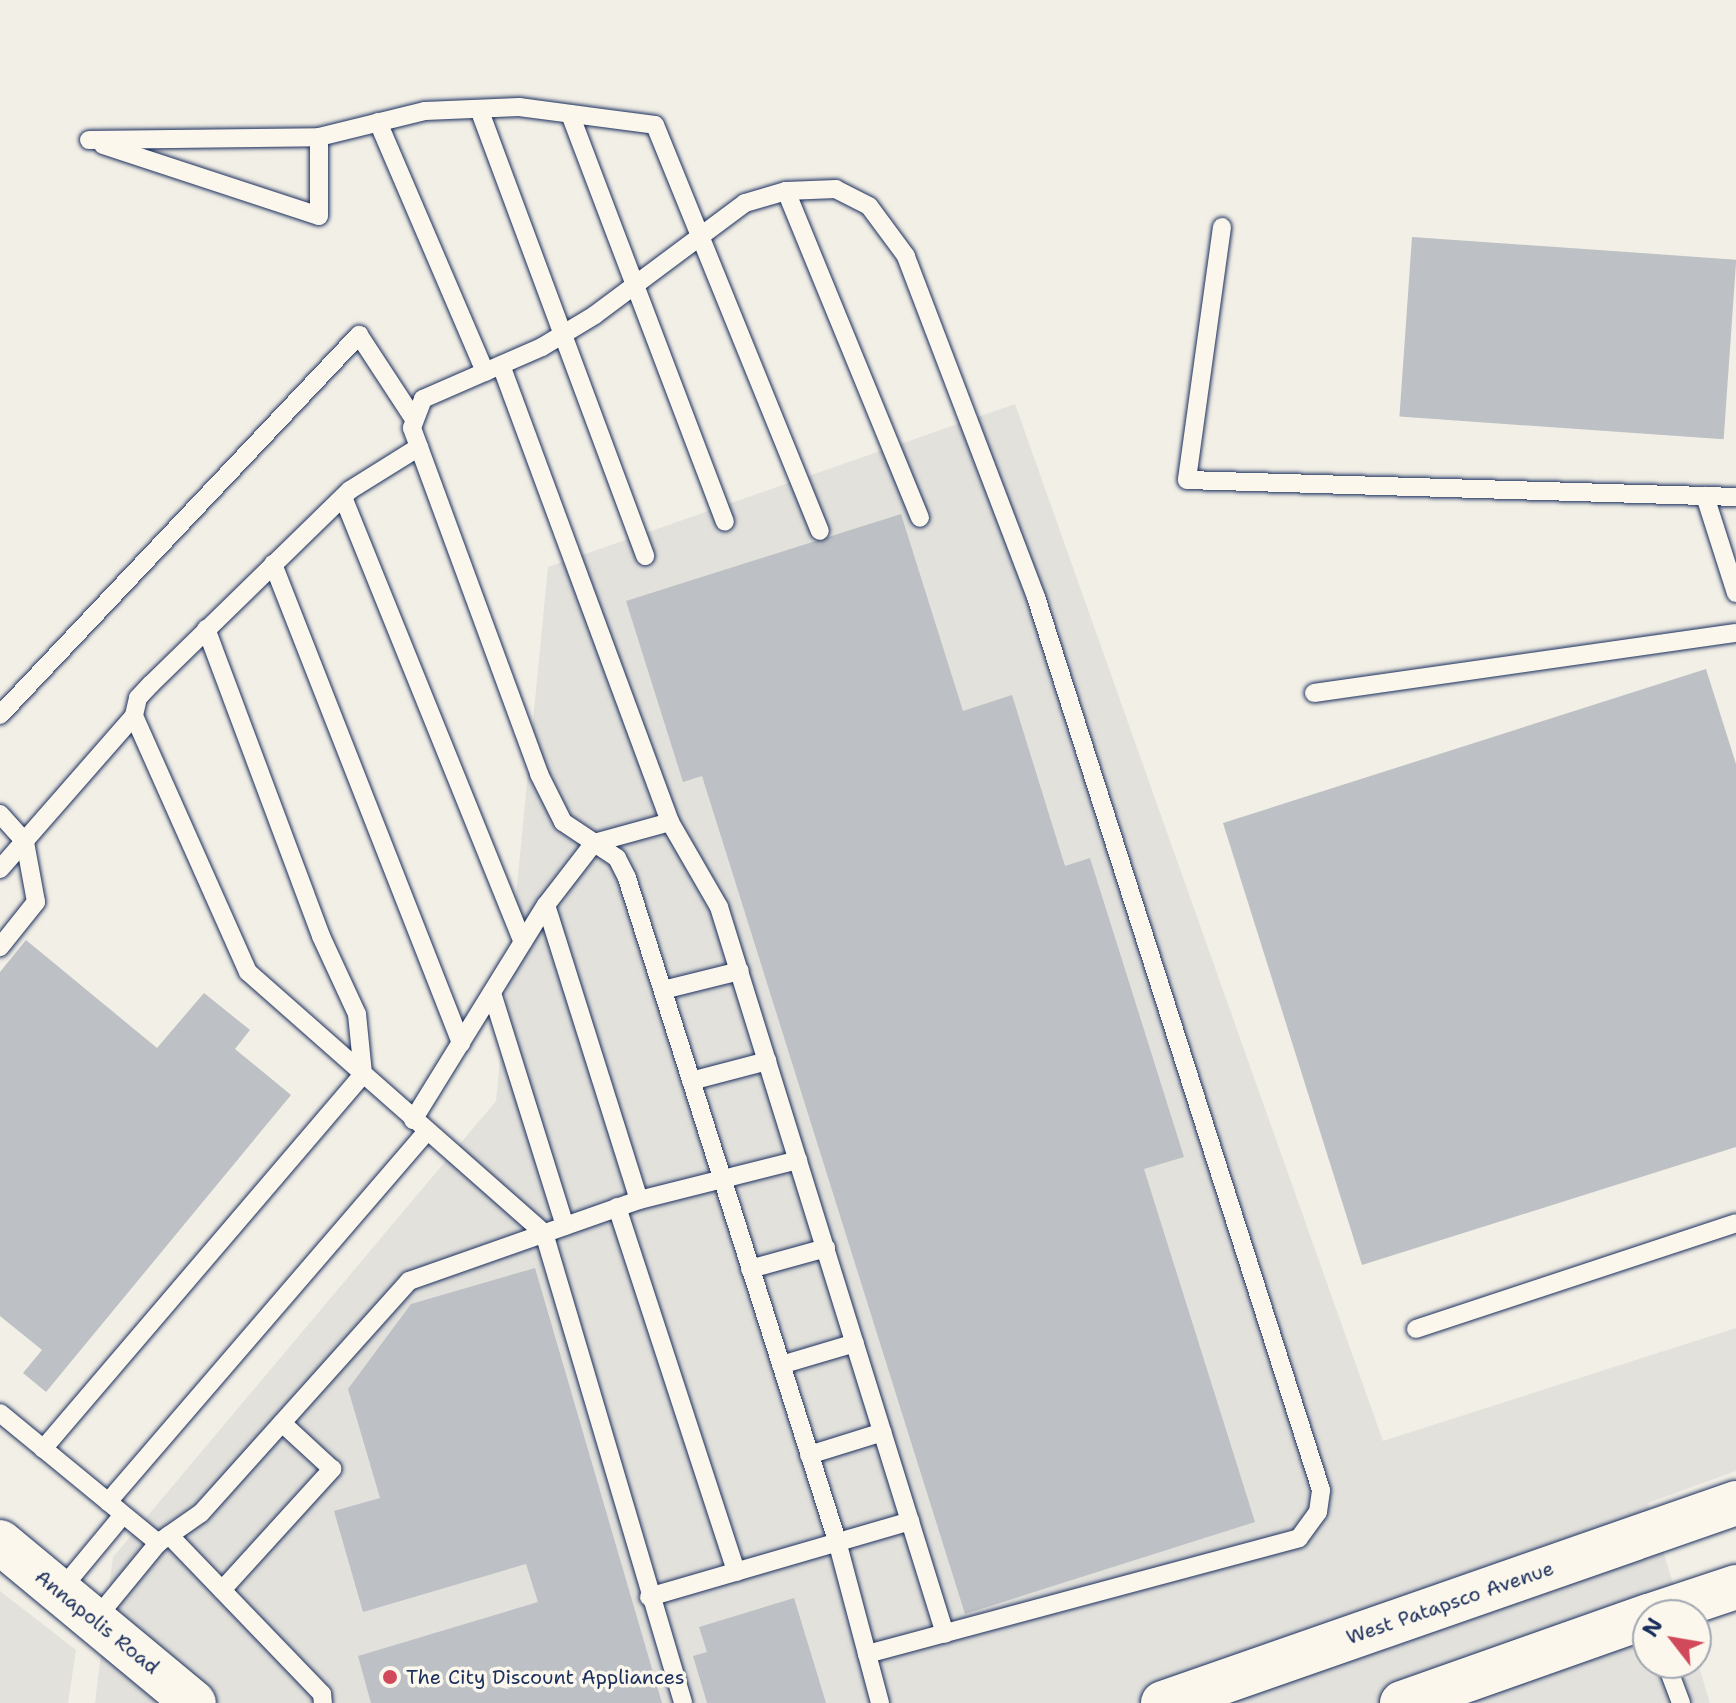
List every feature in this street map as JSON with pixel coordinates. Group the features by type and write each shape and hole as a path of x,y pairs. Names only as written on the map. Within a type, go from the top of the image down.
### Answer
{"main road":[{"name":"West Patapsco Avenue","path":"1163,1703 1736,1503"},
{"name":"Annapolis Road","path":"0,1542 194,1703"},
{"path":"1700,1599 1736,1587"},
{"path":"1402,1703 1632,1622"}],"lane":[{"path":"319,137 319,216 89,140 319,137 425,111 519,107 655,125 702,234 820,531"},
{"path":"479,109 645,556"},
{"path":"570,114 725,521"},
{"path":"378,122 493,368 670,822 719,907 945,1634"},
{"path":"412,416 423,399 561,335 745,203 786,191 836,189 853,194 869,206 906,256 1036,597 1321,1490 1318,1512 1299,1538 867,1654"},
{"path":"786,191 920,518"},
{"path":"1222,227 1187,480 1736,497"},
{"path":"0,715 359,335 412,416 419,447 539,774 563,822 617,858 627,878 837,1541 880,1703"},
{"path":"0,869 134,716 138,698 206,629 343,497 419,447"},
{"path":"1705,496 1736,593"},
{"path":"343,497 523,942"},
{"path":"273,564 461,1043"},
{"path":"43,1449 363,1074 357,1014 321,936 206,629"},
{"path":"1314,693 1736,633"},
{"path":"134,716 248,972 544,1233 649,1597 683,1703"},
{"path":"0,814 25,842 36,902 0,947"},
{"path":"59,1592 116,1509 420,1126 461,1043 523,942 546,905 594,843 670,822"},
{"path":"546,905 639,1200"},
{"path":"663,990 740,971"},
{"path":"492,993 565,1226"},
{"path":"691,1081 767,1061"},
{"path":"94,1621 163,1539 201,1513 409,1281 639,1200 798,1160"},
{"path":"617,1207 736,1572"},
{"path":"1416,1329 1736,1223"},
{"path":"750,1269 826,1248"},
{"path":"781,1365 855,1343"},
{"path":"0,1413 116,1509 163,1539 222,1590 322,1694 323,1703"},
{"path":"222,1590 332,1469 282,1423"},
{"path":"809,1455 883,1432"},
{"path":"649,1597 910,1521"},
{"path":"1672,1679 1681,1703"}],"shaded area":[{"path":"1015,404 1383,1441 1736,1328 1736,1471 1648,1503 1678,1599 1632,1599 1632,1679 1703,1679 1710,1703 95,1703 113,1557 496,1101 548,567"},
{"path":"0,1591 76,1650 68,1703 0,1703"}],"building":[{"path":"1412,237 1736,260 1724,439 1399,417"},
{"path":"901,514 963,711 1012,695 1065,866 1090,858 1184,1157 1144,1169 1255,1522 965,1614 702,776 683,782 626,601"},
{"path":"1706,669 1736,764 1736,1147 1362,1265 1223,823"},
{"path":"26,940 157,1048 204,993 250,1030 235,1049 291,1095 46,1392 23,1373 42,1350 0,1316 0,972"},
{"path":"535,1268 662,1703 371,1703 358,1656 538,1602 526,1564 363,1612 334,1511 380,1498 348,1389 411,1304"},
{"path":"794,1598 826,1703 707,1703 693,1656 707,1652 699,1627"}],"place":[{"name":"The City Discount Appliances","path":"390,1677"}]}
